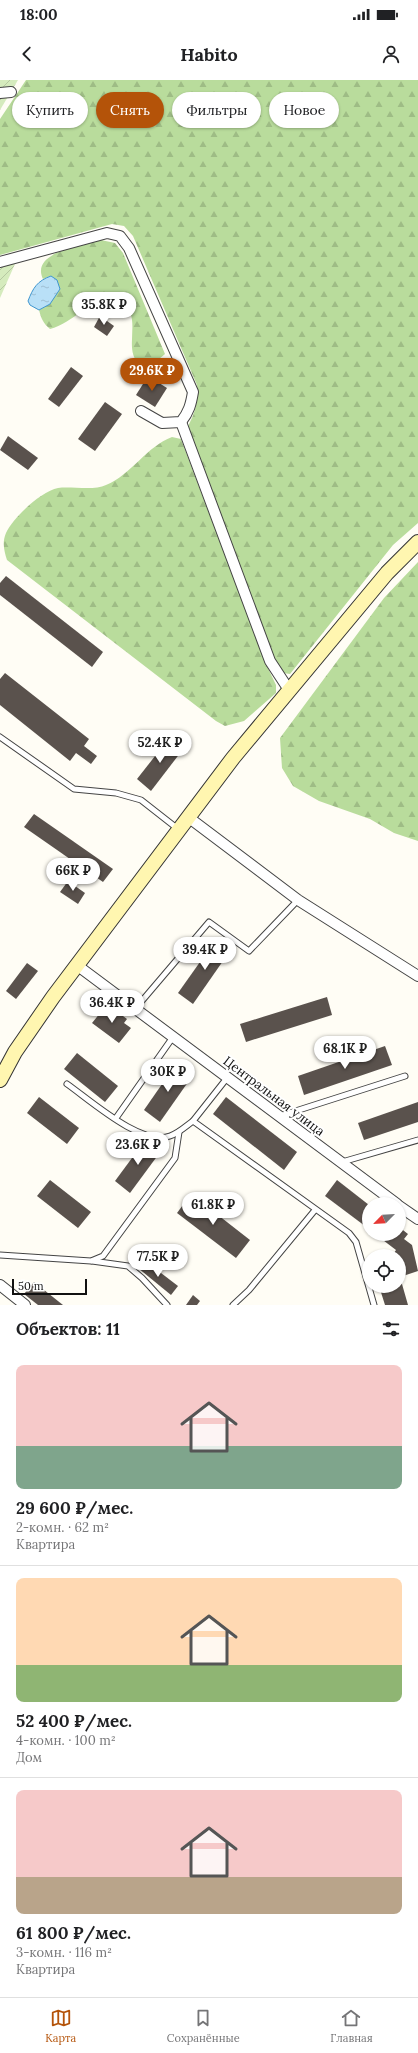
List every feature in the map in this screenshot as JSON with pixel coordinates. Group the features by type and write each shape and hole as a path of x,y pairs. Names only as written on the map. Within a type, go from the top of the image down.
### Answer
{"street":[{"path":"0,93 11,92"},
{"path":"0,262 107,233 120,236 129,248 193,392 187,414 181,422"},
{"path":"141,411 162,423 181,422"},
{"path":"181,422 270,661 289,690"},
{"path":"0,1080 16,1052 78,966 233,758 387,573 418,542"},
{"path":"188,817 298,900 418,976"},
{"name":"Центральная улица","path":"78,966 387,1197"},
{"name":"Центральная улица","path":"406,1211 418,1219"},
{"path":"0,1284 25,1305"}],"lane":[{"path":"0,737 74,789 116,793 141,800 179,830"},
{"path":"135,1009 209,922 249,951 298,900"},
{"path":"116,1118 173,1037"},
{"path":"279,1116 405,1076"},
{"path":"67,1084 135,1132 155,1137 169,1137 194,1121 227,1078"},
{"path":"194,1121 315,1210 349,1233 356,1242 374,1305"},
{"path":"91,1261 103,1256 175,1158 179,1132"},
{"path":"340,1163 418,1140"},
{"path":"233,1305 249,1290 315,1210"},
{"path":"0,1255 91,1261 128,1266 142,1278 167,1305"}],"green space":[{"path":"0,80 18,80 0,110"},
{"path":"26,80 418,80 418,523 393,545 290,674 283,673 273,659 188,426 196,406 197,385 133,236 124,226 112,224 0,255 0,119 12,101 12,128 88,128 88,92 18,92"},
{"path":"101,240 115,243 123,253 165,354 154,362 140,365 136,361 132,350 131,314 121,298 102,300 93,304 68,321 50,329 42,318 39,310 50,304 51,276 43,279 41,270 44,262 60,251"},
{"path":"18,257 0,298 0,262"},
{"path":"172,437 181,439 266,664 276,685 276,693 244,721 225,726 216,721 7,560 4,550 6,533 15,520 28,506 44,494 58,488 95,488 106,485 123,475 163,441"},
{"path":"418,562 418,841 394,833 370,819 319,801 293,786 282,768 280,738 384,598"}],"water":[{"path":"51,276 57,280 60,289 50,304 39,310 30,305 28,301 36,286 42,280"}],"building":[{"path":"100,316 114,326 107,336 94,327"},
{"path":"71,367 83,376 59,407 48,399"},
{"path":"148,376 167,388 155,407 136,395"},
{"path":"105,402 122,414 95,451 78,439"},
{"path":"8,436 38,458 28,470 0,450"},
{"path":"6,576 103,652 92,667 0,595 0,583"},
{"path":"5,673 89,739 84,746 97,756 91,764 76,753 70,761 0,705 0,679"},
{"path":"170,737 184,748 151,791 137,779"},
{"path":"34,814 113,869 103,882 24,827"},
{"path":"68,881 85,893 78,904 60,892"},
{"path":"217,938 232,948 193,1004 178,993"},
{"path":"27,963 38,971 16,999 6,991"},
{"path":"327,997 332,1015 246,1042 240,1024"},
{"path":"105,1007 113,1014 115,1010 127,1019 124,1023 131,1028 119,1043 92,1023"},
{"path":"385,1046 392,1065 304,1095 298,1076"},
{"path":"77,1053 118,1086 105,1102 64,1069"},
{"path":"176,1064 193,1075 160,1122 144,1110"},
{"path":"39,1097 79,1128 67,1144 27,1113"},
{"path":"226,1097 297,1152 284,1170 213,1114"},
{"path":"418,1102 418,1122 364,1140 358,1123"},
{"path":"146,1139 161,1151 130,1193 115,1181"},
{"path":"50,1180 91,1212 78,1228 37,1196"},
{"path":"337,1180 362,1200 362,1224 325,1196"},
{"path":"191,1194 250,1240 236,1258 177,1213"},
{"path":"406,1240 412,1245 418,1271 406,1275 406,1249 395,1249 384,1241"},
{"path":"144,1260 178,1286 171,1295 138,1268"},
{"path":"34,1282 63,1305 38,1305 24,1294"},
{"path":"381,1293 405,1293 408,1305 385,1305"},
{"path":"193,1295 200,1301 197,1305 186,1305"}]}
